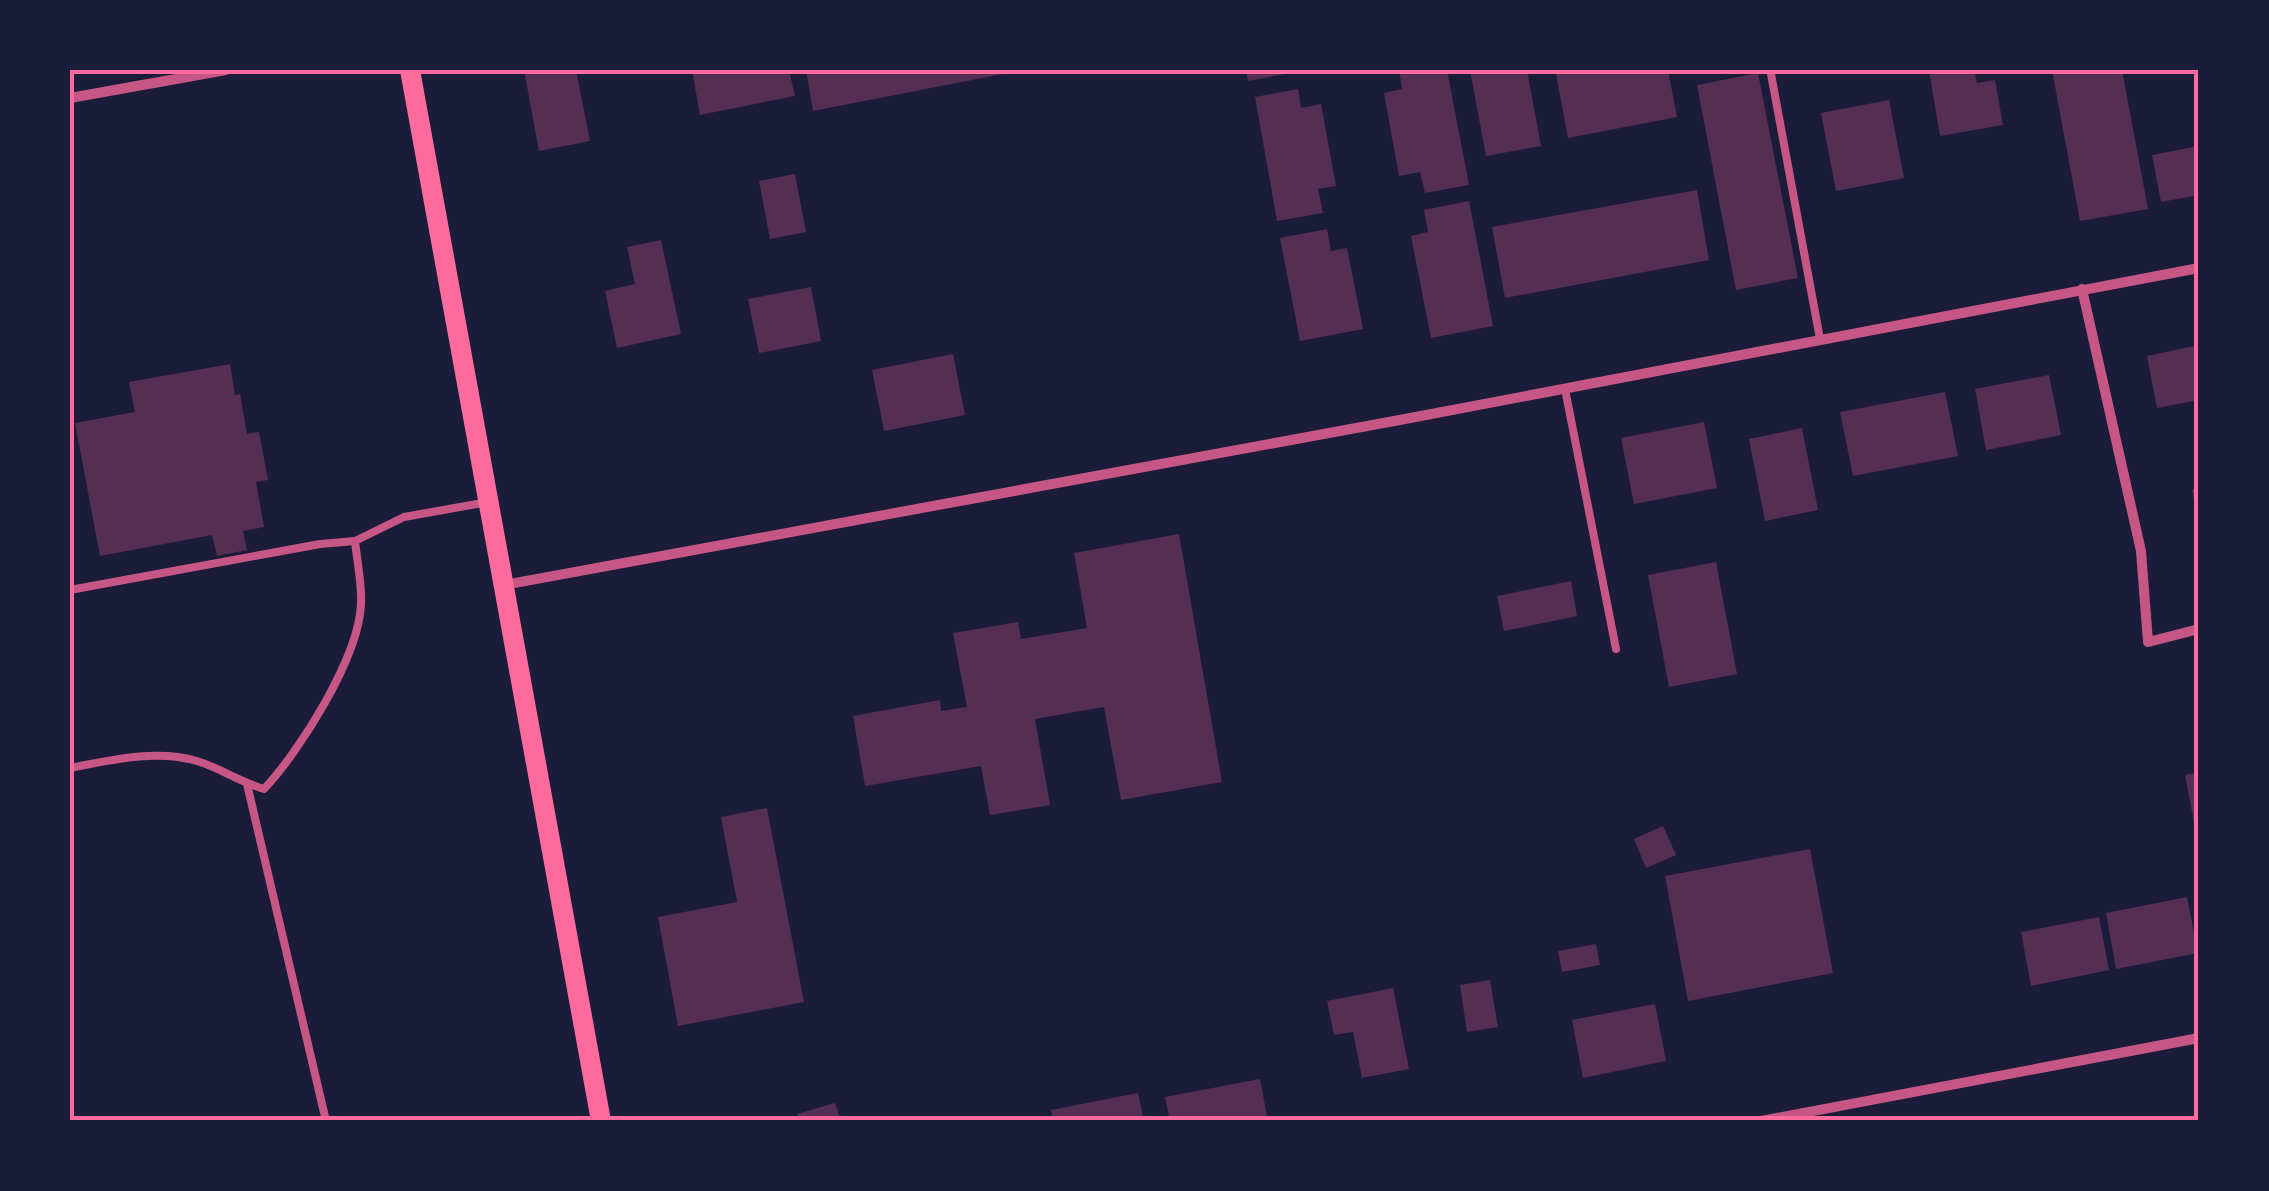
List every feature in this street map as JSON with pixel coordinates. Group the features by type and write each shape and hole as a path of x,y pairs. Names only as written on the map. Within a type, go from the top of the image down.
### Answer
{"main road":[{"path":"410,70 600,1121"}],"street":[{"path":"70,98 226,70"},
{"path":"503,585 2199,268"},
{"path":"2082,289 2141,551 2148,642 2199,628"},
{"path":"1761,1121 2199,1038"}],"lane":[{"path":"1771,74 1820,339"},
{"path":"1564,388 1616,650"},
{"path":"70,590 355,541 404,517 488,502"},
{"path":"70,768 165,755 199,761 264,789 286,765 324,707 359,620 362,603 355,541"},
{"path":"247,784 326,1121"}],"building":[{"path":"524,70 576,70 590,141 539,151"},
{"path":"692,70 789,70 795,96 700,115"},
{"path":"806,70 1013,70 1013,72 813,111"},
{"path":"1246,70 1295,70 1295,72 1248,81"},
{"path":"1399,70 1447,70 1469,185 1425,193 1420,172 1399,176 1384,93 1402,89"},
{"path":"1470,70 1527,70 1541,146 1486,156"},
{"path":"1574,70 1668,70 1677,117 1568,138 1556,74"},
{"path":"1929,70 1974,70 1977,83 1995,80 2003,125 1940,136"},
{"path":"2052,70 2122,70 2148,209 2080,221"},
{"path":"1758,73 1798,278 1736,290 1697,85"},
{"path":"1298,89 1301,108 1321,104 1336,186 1318,189 1323,213 1277,221 1255,97"},
{"path":"1889,100 1904,178 1836,191 1821,113"},
{"path":"2199,146 2199,195 2161,202 2152,155"},
{"path":"795,174 806,232 770,239 759,181"},
{"path":"1697,190 1709,260 1505,298 1492,227"},
{"path":"1469,201 1493,326 1431,338 1411,236 1428,232 1424,210"},
{"path":"1327,229 1331,251 1347,248 1363,329 1300,341 1280,238"},
{"path":"661,240 681,334 617,348 605,291 635,284 627,247"},
{"path":"811,287 821,341 759,353 748,299"},
{"path":"2199,345 2199,400 2157,408 2147,356"},
{"path":"953,354 965,415 884,431 872,370"},
{"path":"230,364 247,434 259,432 268,480 256,482 264,527 243,531 247,550 217,556 212,535 100,556 75,423 135,412 129,382"},
{"path":"2049,375 2061,435 1986,450 1975,389"},
{"path":"1945,392 1958,456 1853,476 1840,412"},
{"path":"1704,422 1717,488 1634,504 1621,438"},
{"path":"1802,428 1818,510 1765,521 1749,439"},
{"path":"2199,488 2199,517 2197,517 2192,489"},
{"path":"1179,534 1222,782 1121,800 1104,707 1035,719 1050,805 990,815 981,766 865,786 853,716 940,700 941,711 967,707 953,633 1018,622 1021,639 1087,628 1074,553"},
{"path":"1716,562 1737,674 1669,687 1648,575"},
{"path":"1571,581 1577,616 1504,631 1497,596"},
{"path":"2199,772 2199,838 2197,838 2185,775"},
{"path":"767,808 804,1002 678,1026 658,917 737,902 721,817"},
{"path":"1663,826 1676,855 1646,868 1634,839"},
{"path":"1810,849 1833,973 1688,1001 1665,876"},
{"path":"2187,897 2198,953 2116,969 2106,913"},
{"path":"2099,917 2109,970 2031,986 2021,932"},
{"path":"1596,944 1600,965 1562,972 1558,951"},
{"path":"1490,980 1498,1027 1467,1032 1460,985"},
{"path":"1393,988 1409,1069 1362,1078 1353,1032 1334,1035 1327,1001"},
{"path":"1655,1004 1666,1061 1583,1078 1572,1020"},
{"path":"1260,1079 1268,1121 1170,1121 1165,1097"},
{"path":"1138,1093 1144,1121 1053,1121 1051,1110"},
{"path":"835,1103 841,1121 799,1121 797,1114"}]}
